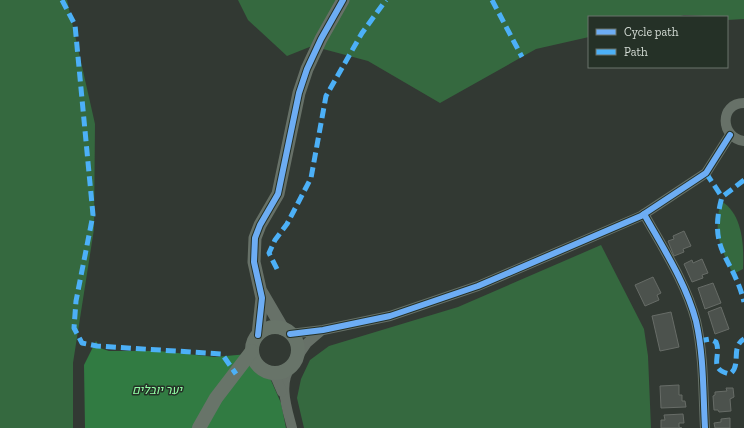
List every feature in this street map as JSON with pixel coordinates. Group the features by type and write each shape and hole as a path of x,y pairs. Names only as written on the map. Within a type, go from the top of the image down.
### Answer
{"main road":[{"path":"199,428 216,398 236,374 252,351 254,342 258,335 270,328 287,332 297,346 294,362 284,371 251,371 236,374"},
{"path":"252,351 256,364 269,372"}],"street":[{"path":"258,335 262,298 254,262 255,238 260,225 278,194 299,93 307,69 321,39 343,0"},
{"path":"744,103 734,105 726,115 726,128 730,135 744,141"},
{"path":"260,289 287,332 323,330 390,316 478,286 644,214 706,173 730,135"},
{"path":"644,214 678,274 695,320 701,353 705,428"},
{"path":"286,402 285,374 307,343 323,330"},
{"path":"269,372 278,382 286,402 292,428"}],"green space":[{"path":"0,0 67,0 95,124 94,229 73,363 73,428 0,428"},
{"path":"238,0 744,0 744,19 728,20 728,16 684,15 588,16 588,37 536,49 440,103 368,61 312,46 287,56 248,20"},
{"path":"721,201 734,214 741,231 743,269 733,274 719,239 718,222"},
{"path":"601,245 644,329 648,356 651,428 304,428 297,398 301,379 310,360 329,346 458,307"},
{"name":"יער יובלים","path":"96,341 100,348 109,351 159,351 215,357 248,354 262,360 281,403 286,428 85,428 84,365"}],"building":[{"path":"684,231 691,246 683,249 684,252 674,256 668,241 674,239 673,236"},
{"path":"702,259 708,273 702,275 703,278 692,282 684,264 692,260 693,263"},
{"path":"653,277 661,293 657,295 659,300 645,306 635,285"},
{"path":"713,283 721,303 705,309 698,288"},
{"path":"721,307 729,329 715,334 708,312"},
{"path":"671,312 679,347 660,351 652,316"},
{"path":"679,385 679,395 682,395 682,401 685,401 686,407 661,408 660,386"},
{"path":"726,388 733,388 734,397 730,399 731,411 719,412 718,410 714,410 713,396 715,395 715,392 727,391"},
{"path":"683,414 684,423 679,423 679,427 682,428 661,428 661,420 665,420 664,415"},
{"path":"730,418 730,428 715,428 714,423 721,422 721,419"}],"marked path":[{"path":"62,0 75,25 93,215 76,301 74,328 82,343 97,346 222,354 236,374"},
{"path":"277,269 269,253 275,240 287,224 311,178 326,96 362,33 386,0"},
{"path":"492,0 522,57"},
{"path":"706,173 722,197"},
{"path":"744,180 722,197 718,215 719,242 734,274 744,302"},
{"path":"699,341 710,339 716,342 717,365 723,372 730,374 735,366 738,347 740,342 744,339"}],"cycle path":[{"path":"258,335 262,298 254,262 255,238 260,225 278,194 299,93 307,69 321,39 343,0"},
{"path":"290,334 323,330 390,316 478,286 641,216 706,173 730,135"},
{"path":"644,214 680,279 692,307 696,321 702,361 705,428"}]}
